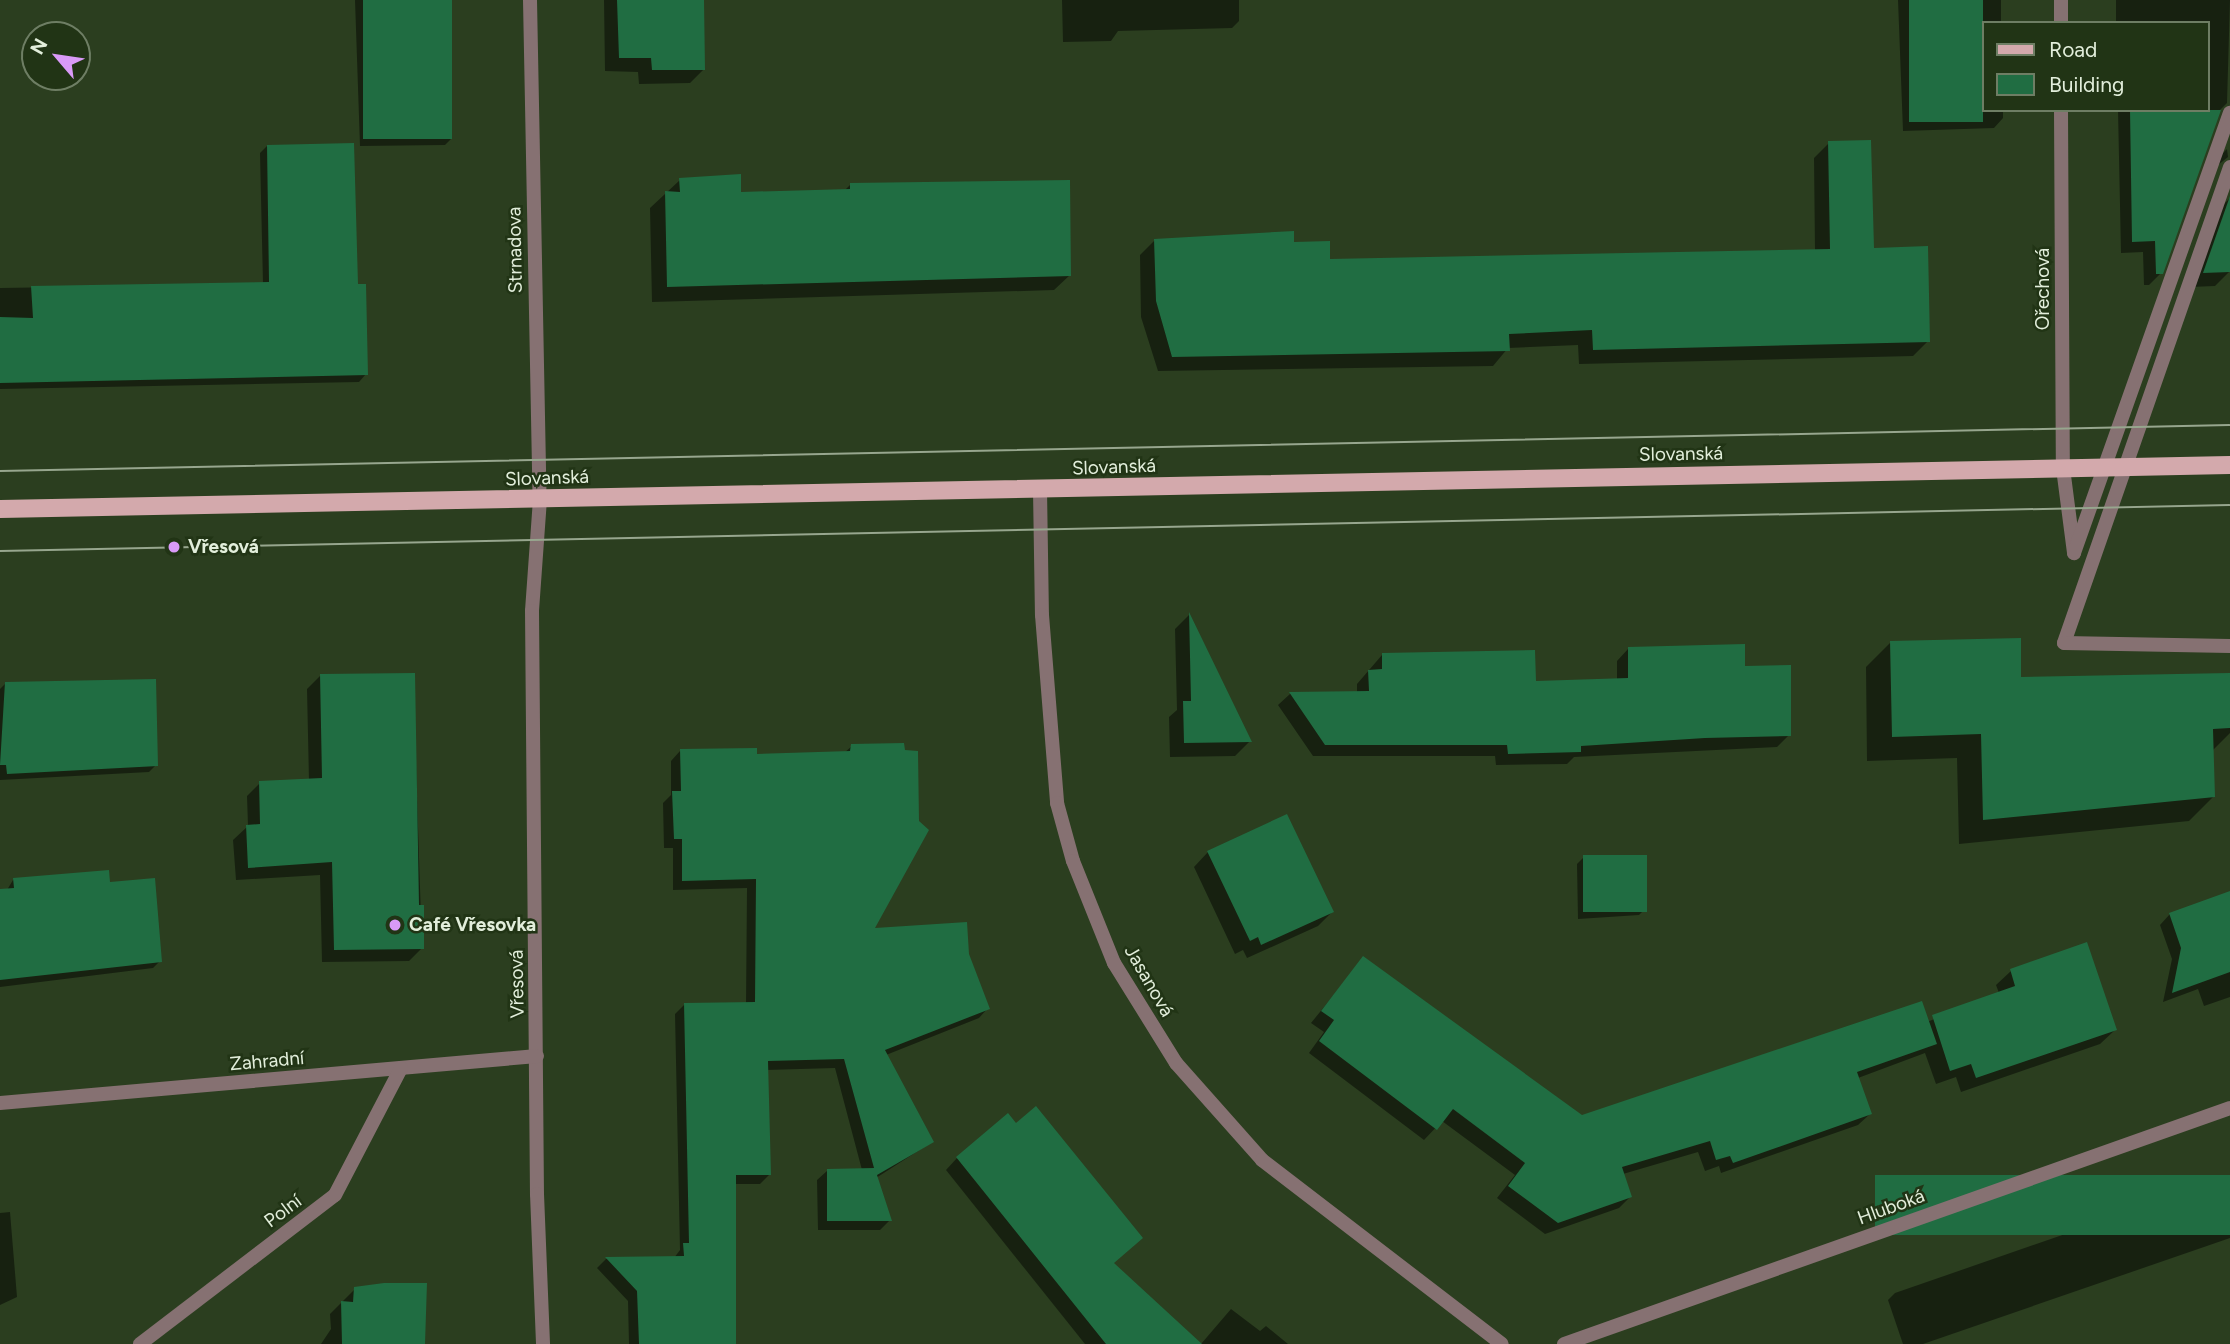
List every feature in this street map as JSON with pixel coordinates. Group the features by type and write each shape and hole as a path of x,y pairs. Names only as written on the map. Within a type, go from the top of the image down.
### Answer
{"main road":[{"name":"Slovanská","path":"0,509 2230,465"}],"street":[{"name":"Strnadova","path":"530,0 540,499"},
{"path":"2061,0 2061,21"},
{"name":"Ořechová","path":"2062,112 2063,468 2074,553 2230,113"},
{"path":"2230,167 2064,643 2230,646"},
{"name":"Jasanová","path":"1040,490 1042,615 1057,803 1073,861 1114,963 1177,1063 1262,1160 1502,1344"},
{"name":"Vřesová","path":"540,499 532,611 543,1344"},
{"name":"Zahradní","path":"0,1103 537,1056"},
{"name":"Polní","path":"140,1344 335,1195 401,1068"},
{"name":"Hluboká","path":"1564,1344 2230,1108"}],"building":[{"path":"363,0 452,0 452,139 363,139"},
{"path":"617,0 704,0 705,70 652,70 651,58 619,58"},
{"path":"1909,0 1983,0 1983,122 1909,122"},
{"path":"2221,110 2163,274 2156,274 2155,241 2132,242 2130,112"},
{"path":"1871,140 1874,248 1928,246 1930,342 1593,350 1592,330 1509,334 1510,351 1172,357 1156,301 1154,239 1294,231 1294,242 1330,241 1330,259 1830,249 1828,141"},
{"path":"354,143 358,284 366,284 368,375 0,383 0,317 33,318 31,286 269,282 267,145"},
{"path":"741,174 741,192 850,189 850,183 1070,180 1071,276 667,287 665,191 680,192 679,178"},
{"path":"2230,196 2230,272 2203,273"},
{"path":"1189,612 1252,742 1184,743 1183,701 1191,701"},
{"path":"2021,638 2021,677 2230,673 2230,728 2213,729 2215,797 1983,820 1981,734 1892,737 1890,641"},
{"path":"1745,644 1745,666 1791,665 1791,736 1705,738 1581,746 1581,752 1508,754 1507,745 1325,745 1289,692 1369,691 1368,670 1382,669 1382,653 1535,650 1536,681 1628,678 1628,647"},
{"path":"415,673 419,905 424,905 424,949 334,950 332,862 248,868 246,825 260,824 259,781 322,778 320,674"},
{"path":"156,679 158,766 7,774 6,765 0,765 5,682"},
{"path":"904,743 905,750 918,751 919,821 929,830 875,928 967,922 969,954 990,1009 885,1050 934,1142 877,1175 892,1221 827,1221 827,1169 874,1168 844,1059 768,1061 771,1175 736,1175 736,1344 639,1344 637,1291 605,1257 684,1256 683,1243 689,1243 684,1003 755,1002 756,879 682,881 682,839 674,839 672,791 681,791 680,749 757,748 757,754 850,751 851,744"},
{"path":"1287,814 1334,912 1261,945 1258,937 1250,941 1207,851"},
{"path":"1583,855 1647,855 1647,912 1583,912"},
{"path":"109,870 110,882 155,878 162,962 0,980 0,889 14,888 13,878"},
{"path":"2230,891 2230,972 2172,993 2181,948 2169,913"},
{"path":"2087,942 2117,1030 1976,1078 1971,1064 1950,1071 1932,1015 2015,986 2010,969"},
{"path":"1363,956 1582,1115 1922,1001 1937,1044 1857,1072 1872,1114 1733,1163 1730,1156 1716,1160 1710,1141 1622,1167 1632,1197 1558,1223 1508,1186 1525,1163 1453,1109 1437,1130 1319,1041 1334,1020 1321,1011"},
{"path":"1036,1106 1143,1238 1114,1263 1202,1344 1106,1344 956,1157 1008,1113 1016,1123"},
{"path":"1875,1175 2230,1175 2230,1235 1875,1235"},
{"path":"384,1283 427,1283 425,1344 342,1344 341,1301 353,1302 354,1287"}],"tram line":[{"path":"0,471 2230,425"},
{"path":"0,551 2230,505"}],"place":[{"name":"Vřesová","path":"174,547"},
{"name":"Café Vřesovka","path":"395,925"}]}
